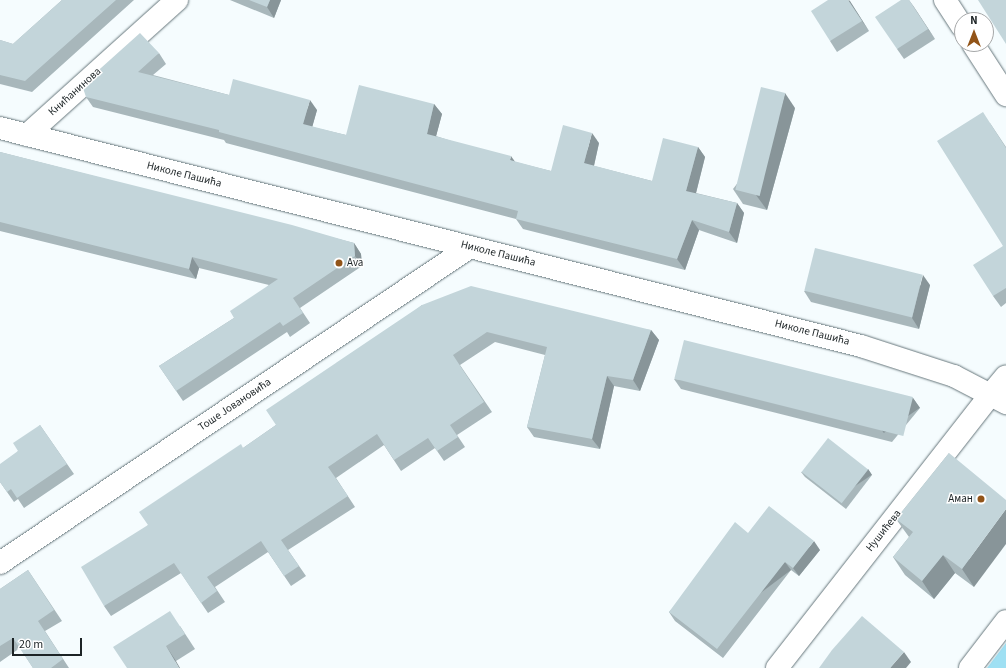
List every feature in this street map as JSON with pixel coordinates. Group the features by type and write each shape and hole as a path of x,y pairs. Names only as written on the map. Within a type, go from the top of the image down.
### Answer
{"street":[{"name":"Книћанинова","path":"26,135 177,0"},
{"path":"945,0 954,14"},
{"path":"978,52 1006,95"},
{"name":"Николе Пашића","path":"0,128 874,349 954,376 998,399"},
{"name":"Тоше Јовановића","path":"0,563 470,247"},
{"name":"Нушићева","path":"777,668 998,399 1006,376"},
{"path":"970,668 1006,621"}],"shaded area":[{"path":"1006,643 1006,668 987,668"}],"building":[{"path":"62,0 116,0 25,81 0,75 0,40 13,44"},
{"path":"249,0 270,0 267,7"},
{"path":"828,0 848,0 862,21 830,41 811,11"},
{"path":"901,0 909,0 928,29 897,49 875,17"},
{"path":"978,0 1006,0 1006,44 994,25 994,12 986,12"},
{"path":"140,33 159,53 138,72 229,95 233,79 310,100 303,124 346,135 359,85 434,104 427,134 511,156 510,160 551,171 563,125 592,133 584,163 652,181 663,138 698,147 686,191 737,203 729,232 692,220 677,259 516,219 518,211 219,132 219,130 86,97 82,85"},
{"path":"761,87 785,93 760,196 735,190"},
{"path":"983,112 1006,148 1006,288 993,296 973,265 1003,246 937,141"},
{"path":"0,152 292,225 354,243 355,256 293,298 303,313 283,326 280,322 176,391 159,366 234,318 230,311 278,279 192,257 189,269 0,222"},
{"path":"815,248 923,275 912,318 804,291"},
{"path":"471,286 651,330 633,380 607,376 592,439 527,427 547,347 487,332 453,355 484,402 450,425 458,437 437,451 428,438 394,460 377,434 328,467 348,496 281,540 299,566 284,576 261,541 207,577 217,591 201,603 174,563 104,606 81,567 148,525 139,512 241,444 243,448 276,425 266,410 422,305"},
{"path":"684,340 913,397 903,436 674,379"},
{"path":"40,425 67,464 17,498 11,489 7,492 0,482 0,464 18,451 13,443"},
{"path":"828,438 868,469 842,503 802,472"},
{"path":"949,453 1006,500 1006,509 962,569 943,555 922,581 893,557 913,532 896,519"},
{"path":"769,506 814,541 793,568 785,562 717,649 669,612 735,522 748,533"},
{"path":"28,570 54,610 38,621 63,659 51,668 33,668 13,638 0,646 0,589"},
{"path":"170,611 185,634 166,646 179,668 127,668 113,647"},
{"path":"862,616 904,652 890,668 819,668 832,650"}],"place":[{"name":"Ava","path":"339,263"},
{"name":"Аман","path":"981,499"}]}
